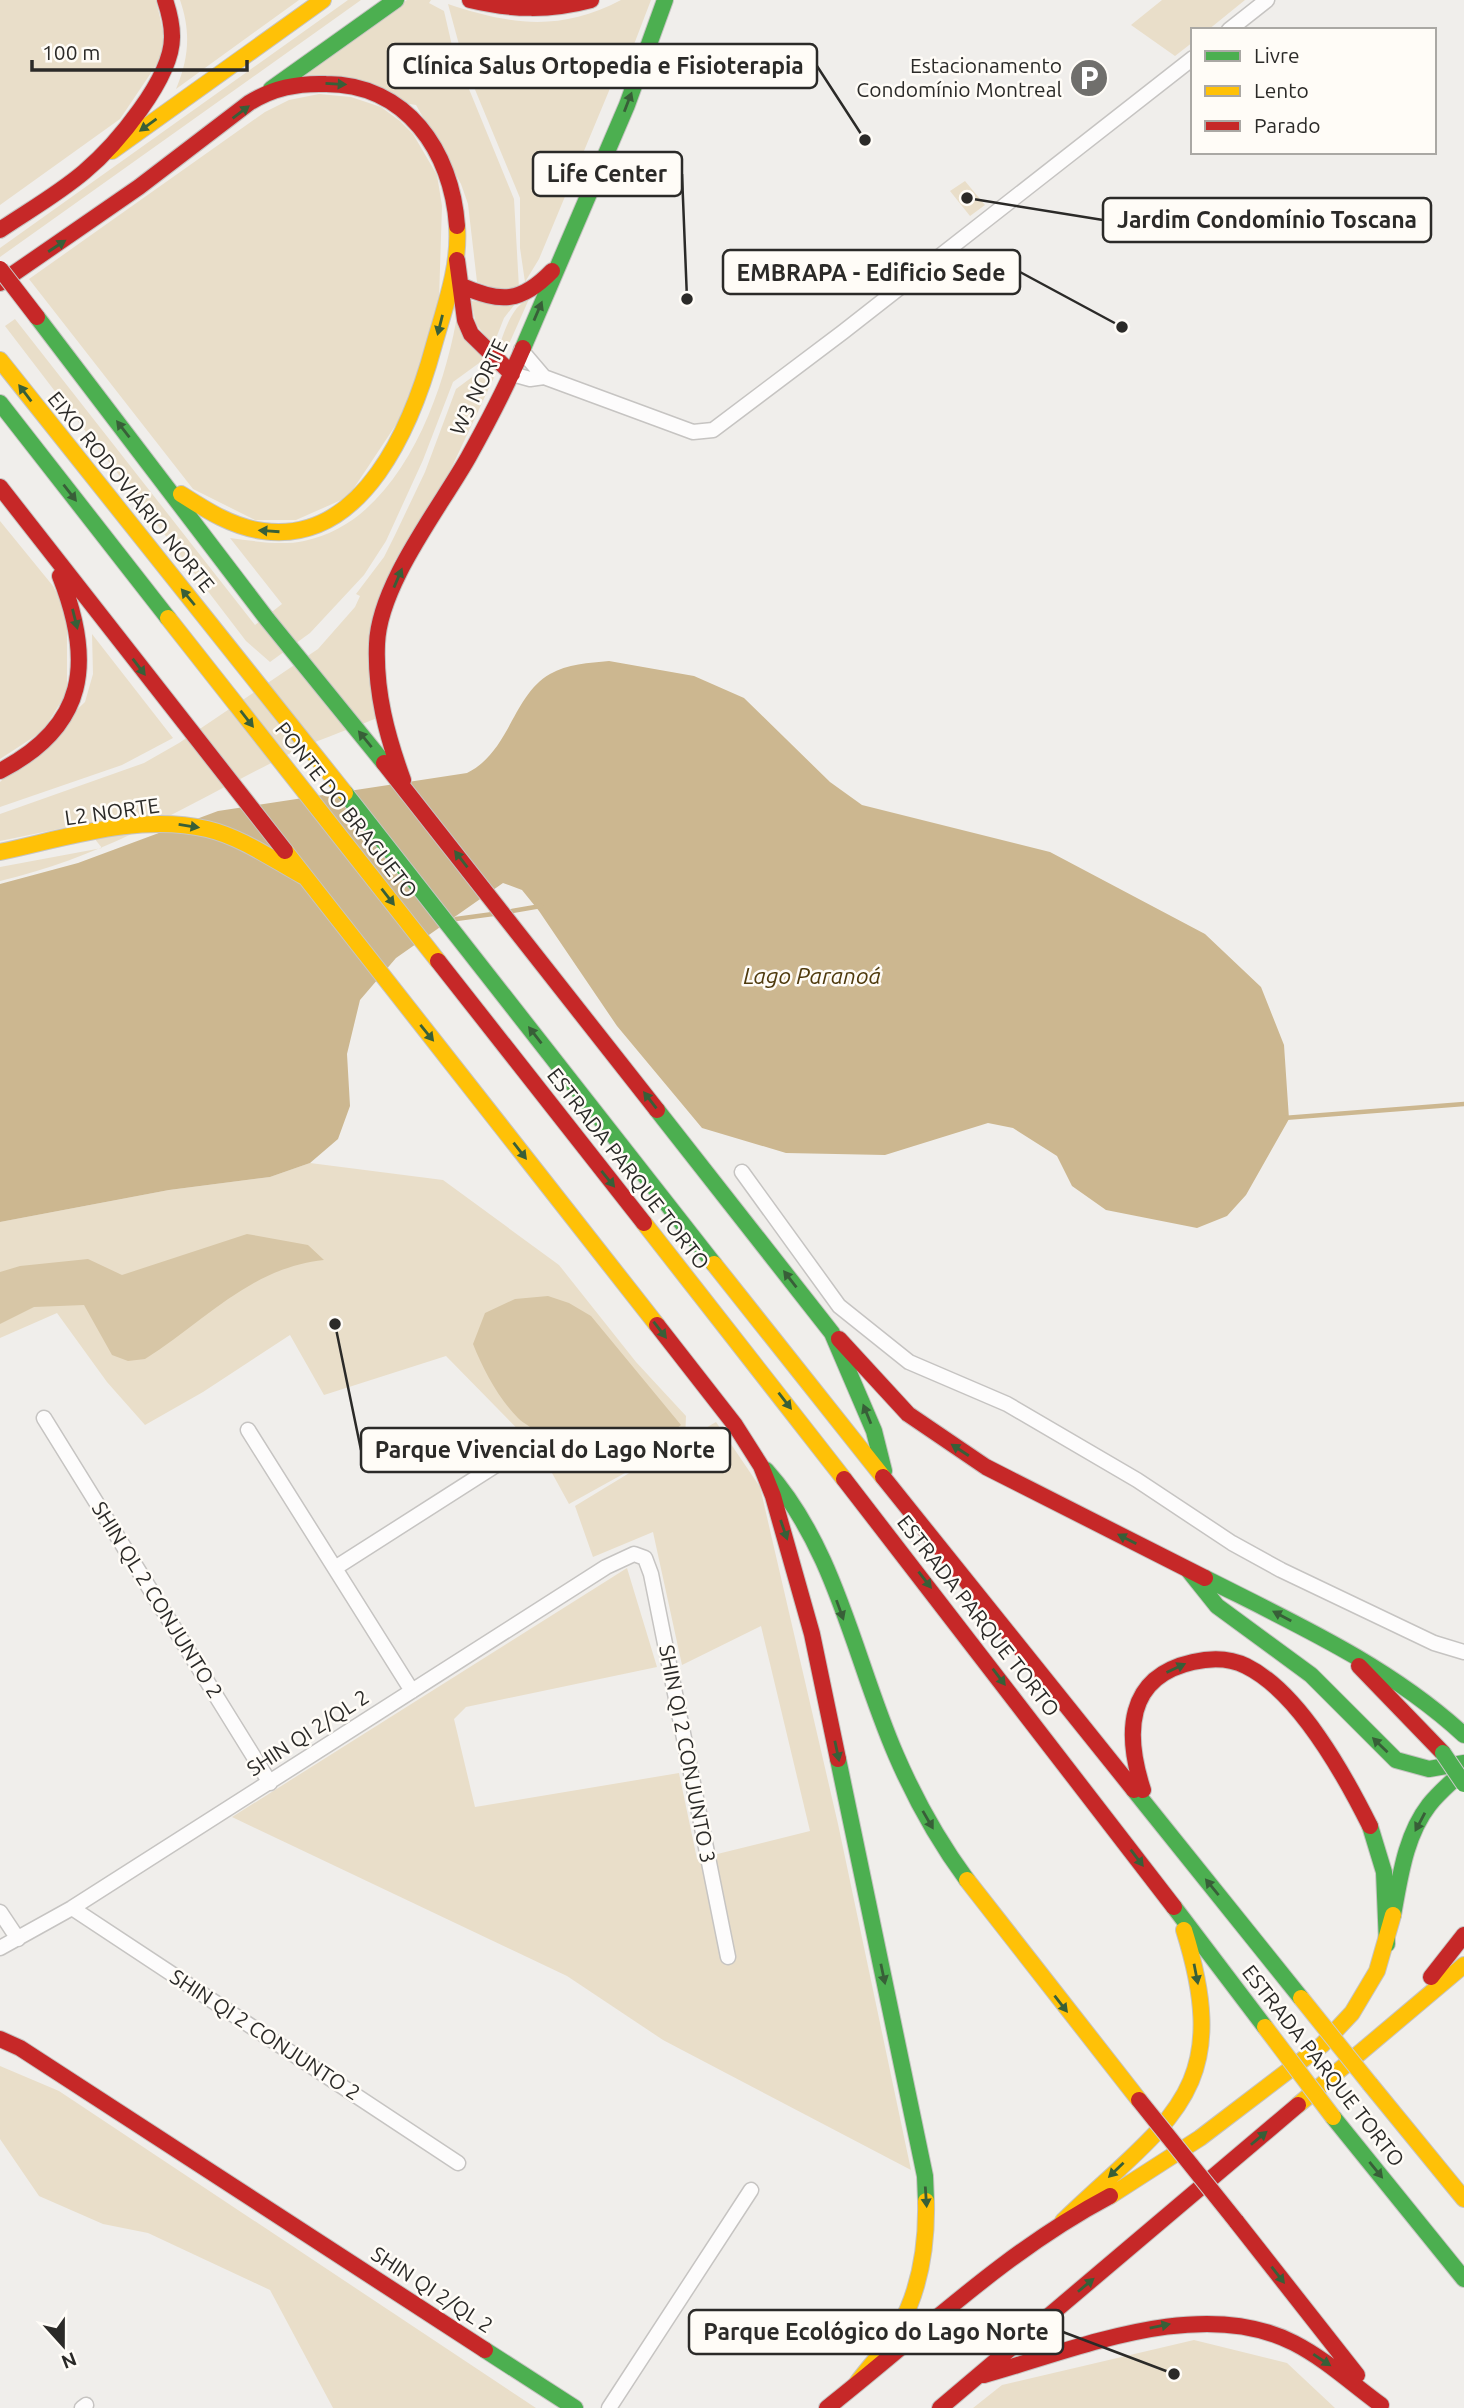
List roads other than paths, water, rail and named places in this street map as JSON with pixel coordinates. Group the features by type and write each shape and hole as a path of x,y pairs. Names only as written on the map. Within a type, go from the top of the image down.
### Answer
{"main road":[{"path":"85,171 152,95 167,69 174,35 165,0"},
{"path":"0,230 323,0"},
{"path":"0,283 88,226 268,91 396,0"},
{"path":"470,0 526,10 564,8 591,0"},
{"name":"W3 NORTE","path":"408,792 388,740 380,700 377,642 387,605 402,568 468,458 512,374 627,105 665,0"},
{"path":"164,483 208,512 245,527 264,531 296,529 348,506 372,482 383,465 433,356 457,259 458,240 443,164 424,125 404,106 373,89 333,82 268,91"},
{"path":"457,259 465,320 471,334 512,374"},
{"path":"462,286 499,300 521,296 535,289 558,264"},
{"path":"0,269 267,619 408,792 832,1333 908,1414 950,1444 1018,1485 1342,1648 1426,1700 1464,1735"},
{"name":"EIXO RODOVIÁRIO NORTE","path":"0,360 50,426 232,649"},
{"name":"PONTE DO BRAGUETO","path":"0,404 454,981"},
{"path":"0,487 735,1425 761,1466 783,1489 808,1531 826,1569 897,1756 945,1850 991,1914 1382,2407"},
{"path":"0,771 25,757 57,730 75,694 81,670 79,637 73,609 39,534"},
{"name":"PONTE DO BRAGUETO","path":"232,649 479,962"},
{"name":"L2 NORTE","path":"0,852 103,831 157,824 181,824 208,829 247,845 303,877"},
{"name":"ESTRADA PARQUE TORTO","path":"479,962 886,1479 1464,2199"},
{"name":"ESTRADA PARQUE TORTO","path":"454,981 786,1401 1333,2117 1464,2279"},
{"path":"832,1333 874,1431 886,1479"},
{"path":"761,1466 791,1552 812,1634 925,2176 927,2246 914,2294 899,2326 857,2383"},
{"path":"1188,1569 1215,1607 1248,1634 1289,1657 1313,1676 1395,1760 1426,1770 1464,1763"},
{"path":"1342,1648 1443,1753 1464,1784"},
{"path":"1151,1811 1131,1757 1132,1717 1139,1697 1154,1681 1174,1667 1199,1660 1224,1659 1248,1666 1283,1694 1370,1822 1385,1875 1387,1944"},
{"path":"831,2405 895,2356 998,2266 1063,2221 1125,2188 1200,2138 1322,2045 1366,1994 1387,1944 1403,1861 1413,1833 1428,1806 1464,1770"},
{"path":"1063,2221 1168,2120 1185,2099 1195,2076 1203,2023 1192,1952 1176,1909"},
{"path":"1376,2040 1452,1954 1464,1935"},
{"path":"940,2408 1464,1965"},
{"name":"SHIN QI 2/QL 2","path":"0,2026 20,2048"},
{"name":"SHIN QI 2/QL 2","path":"0,2039 20,2048 575,2408"},
{"path":"976,2377 1155,2327 1188,2321 1216,2322 1275,2336 1323,2359 1382,2407"},
{"path":"831,2405 854,2404"}],"street":[{"path":"1232,28 1267,0"},
{"path":"512,374 530,379 544,377 693,432 713,430 843,332 1191,60"},
{"path":"521,350 544,377"},
{"path":"742,1172 839,1306 909,1362 1007,1404 1137,1480 1232,1543 1281,1570 1434,1643 1464,1652"},
{"name":"SHIN QL 2 CONJUNTO 2","path":"44,1418 270,1783"},
{"path":"248,1430 412,1691"},
{"path":"335,1568 515,1453"},
{"name":"SHIN QI 2/QL 2","path":"0,1948 72,1908 606,1567 629,1554 639,1555"},
{"name":"SHIN QI 2 CONJUNTO 3","path":"639,1555 645,1558 651,1574 728,1957"},
{"name":"SHIN QI 2 CONJUNTO 2","path":"72,1908 458,2163"},
{"path":"0,1912 18,1939"},
{"path":"609,2408 751,2190"}],"water":[{"name":"Lago Paranoá","path":"609,661 694,676 744,698 830,782 862,805 1050,852 1205,934 1261,987 1284,1045 1289,1119 1246,1195 1227,1216 1197,1228 1106,1210 1072,1186 1057,1156 1013,1128 988,1123 885,1155 786,1153 702,1128 617,1026 522,890 503,883 396,958 360,1000 347,1054 350,1106 338,1139 310,1163 270,1177 169,1190 0,1222 0,884 78,863 218,811 467,773 493,752 518,709 537,684 564,668"}],"waterway":[{"path":"512,911 541,906"},
{"path":"456,919 493,914"},
{"path":"1284,1118 1464,1104"}],"place":[{"name":"Estacionamento Condomínio Montreal","path":"1089,78"},
{"name":"Clínica Salus Ortopedia e Fisioterapia","path":"865,140"},
{"name":"Jardim Condomínio Toscana","path":"967,198"},
{"name":"Life Center","path":"687,299"},
{"name":"EMBRAPA - Edificio Sede","path":"1122,327"},
{"name":"Parque Vivencial do Lago Norte","path":"335,1324"},
{"name":"Parque Ecológico do Lago Norte","path":"1174,2374"}]}
